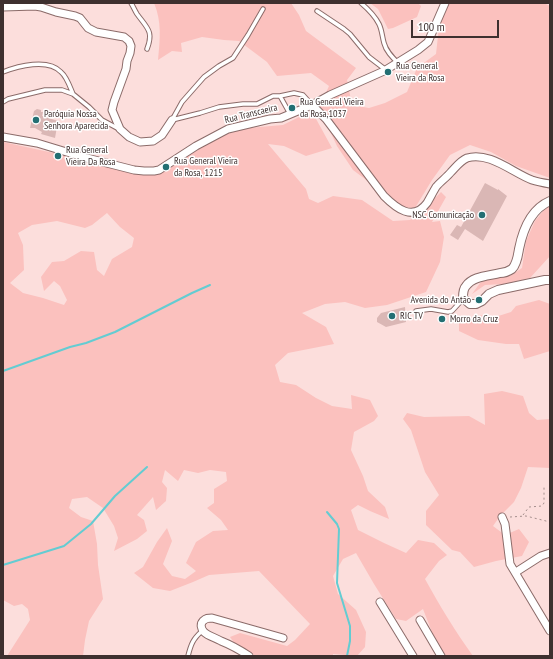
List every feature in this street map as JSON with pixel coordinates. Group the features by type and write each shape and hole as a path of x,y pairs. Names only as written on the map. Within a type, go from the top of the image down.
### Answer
{"street":[{"name":"Rua Transcaeira","path":"3,137 37,143 134,170 159,170 196,146 228,129 280,118 312,105 398,63 428,42 445,3"},
{"path":"3,7 41,7 80,18 88,28 92,30 107,35 124,37 129,41 131,46 130,53 126,70 112,110 120,129 130,137 140,142 153,141 162,135 172,120"},
{"path":"312,105 326,119 384,196 391,203 404,211 411,213 418,211 426,204 437,186 456,166 468,158 480,157 491,159 532,180 550,184"},
{"path":"550,201 536,210 526,224 517,261 512,269 505,272 479,277 470,282 466,286 463,298 470,304 476,304 498,290 550,280"},
{"path":"502,517 506,526 510,564 550,631"},
{"path":"516,572 537,558 550,553"},
{"path":"380,602 413,656"},
{"path":"249,656 231,645 202,631 201,627 204,620 212,618 283,638"},
{"path":"420,620 441,656"}],"lane":[{"path":"131,3 149,30 151,36 147,49"},
{"path":"361,3 373,14 379,23 386,49 398,63"},
{"path":"172,120 182,102 204,77 233,58 263,9"},
{"path":"317,12 350,34 369,57 386,70"},
{"path":"3,72 12,68 47,64 61,71 73,94"},
{"path":"3,102 15,97 45,90 62,90 73,94 102,120 120,129"},
{"path":"172,120 204,112 219,106 257,104 273,96 294,93 303,95 312,105"},
{"path":"280,96 290,114"},
{"path":"416,311 431,309 448,312 452,311 463,298"},
{"path":"188,656 192,643 202,631"}],"path":[{"path":"522,516 529,507 543,505 544,487"},
{"path":"502,517 509,518 526,516 550,522"}],"shaded area":[{"path":"154,3 291,3 299,15 306,31 356,68 347,80 352,105 369,108 385,103 407,92 417,68 436,54 439,27 448,3 544,3 550,6 550,178 516,166 491,152 470,145 450,155 432,180 415,208 399,207 385,194 353,170 337,146 319,108 329,86 311,73 277,76 267,62 239,41 202,37 181,43 182,52 172,51 158,60 160,38 157,10"},
{"path":"370,3 418,3 421,6 417,17 388,29 378,9"},
{"path":"303,115 315,117 332,148 306,156 284,146 268,144 306,189 309,199 318,203 333,196 362,200 393,221 410,220 441,192 446,197 432,222 440,221 444,237 440,262 426,292 387,305 365,308 345,302 325,304 302,313 326,327 334,344 288,353 275,365 280,382 296,385 332,406 352,409 351,395 370,400 378,416 374,421 354,432 351,450 368,491 385,507 389,519 358,505 351,510 358,530 406,553 418,540 434,543 447,555 439,561 425,579 473,656 446,656 437,645 423,609 406,621 396,619 356,553 343,559 333,576 338,594 356,610 366,632 365,647 357,656 333,654 333,656 256,656 235,644 230,637 240,633 287,646 310,624 259,571 209,575 170,591 153,588 134,573 143,567 167,528 172,541 163,564 172,576 185,579 196,571 186,563 196,542 213,531 228,530 221,520 207,508 214,503 214,489 227,481 226,472 210,470 198,473 184,470 178,481 165,470 162,482 167,488 166,501 156,510 153,497 137,515 144,520 147,531 137,539 114,551 118,538 114,526 103,508 87,497 72,499 69,508 81,517 93,521 103,599 89,621 83,656 7,656 30,620 28,609 22,604 14,606 3,600 3,142 63,155 161,172 226,134 248,128 283,125","holes":["107,213 120,227 134,238 132,247 112,259 104,276 97,270 94,252 81,251 64,261 52,262 41,277 44,291 54,281 60,286 67,300 64,305 23,293 10,283 24,270 23,245 18,233 32,225 57,221 85,228 92,225"]},
{"path":"550,205 550,256 530,278 504,284 485,285 472,294 480,283 489,278 510,276 522,268 526,241 535,221 547,206"},
{"path":"539,300 550,304 550,351 524,359 519,344 506,344 478,340 459,331 459,319 483,315 492,318 511,312 516,306"},
{"path":"502,391 523,396 529,413 537,420 550,419 550,468 528,467 521,488 514,502 500,516 493,526 505,535 519,529 529,542 522,556 474,567 460,552 452,550 426,525 426,511 439,495 425,472 411,430 403,419 407,413 424,417 469,416 485,425 484,394"}],"building":[{"path":"37,109 43,112 42,116 58,121 55,138 41,134 42,132 35,128 30,128 34,111"},
{"name":"NSC Comunicação","path":"485,183 498,189 507,196 483,241 465,229 458,240 450,235 457,225 461,227"},
{"name":"RIC TV","path":"405,307 406,322 386,327 377,322 377,318 381,313"}],"waterway":[{"path":"3,371 115,332 210,285"},
{"path":"3,565 64,546 91,524 115,496 147,467"},
{"path":"327,512 337,524 339,529 337,583 350,626 350,641 347,656"}],"place":[{"name":"Rua General Vieira da Rosa","path":"388,72"},
{"name":"Rua General Vieira da Rosa,1037","path":"292,108"},
{"name":"Paróquia Nossa Senhora Aparecida","path":"36,120"},
{"name":"Rua General Vieira Da Rosa","path":"58,156"},
{"name":"Rua General Vieira da Rosa, 1215","path":"166,167"},
{"name":"NSC Comunicação","path":"482,215"},
{"name":"Avenida do Antão","path":"479,300"},
{"name":"RIC TV","path":"392,316"},
{"name":"Morro da Cruz","path":"442,319"}]}
